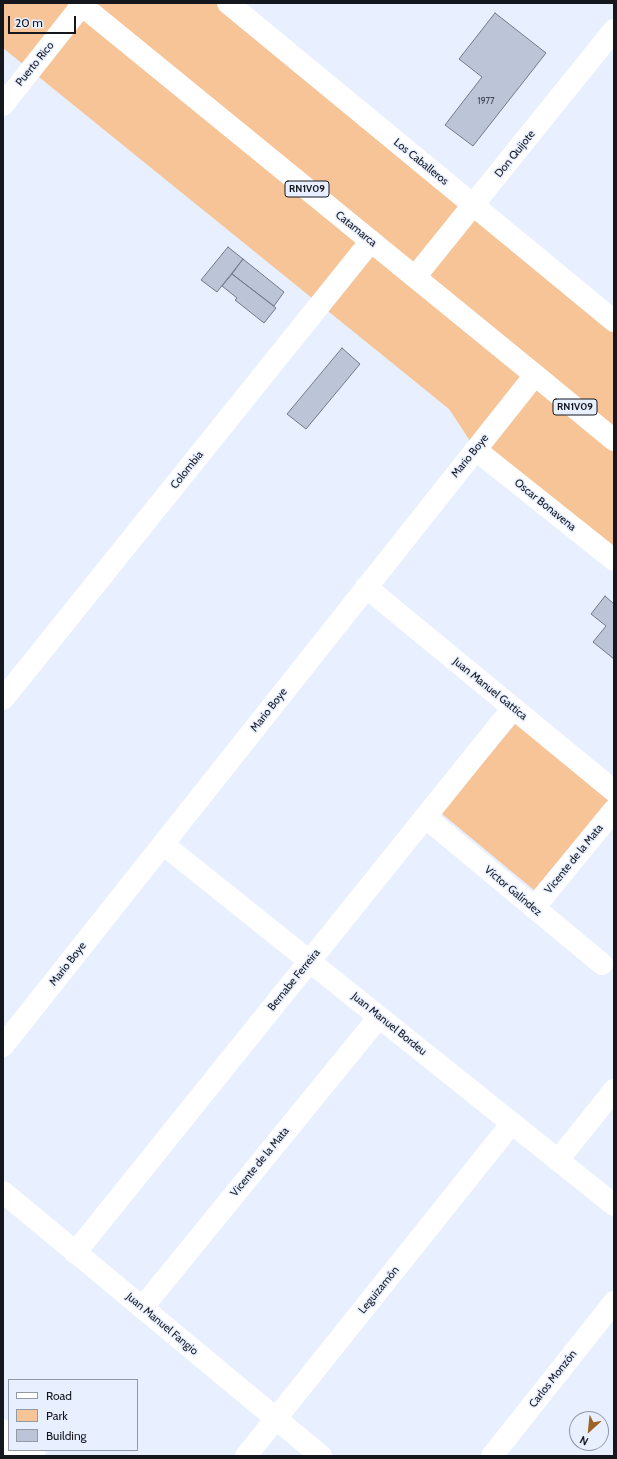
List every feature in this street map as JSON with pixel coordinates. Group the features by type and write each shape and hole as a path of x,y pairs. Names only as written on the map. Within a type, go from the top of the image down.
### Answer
{"street":[{"name":"Puerto Rico","path":"3,105 80,4"},
{"name":"Catamarca","path":"80,4 614,440"},
{"name":"Los Caballeros","path":"237,6 473,205 614,320"},
{"name":"Don Quijote","path":"415,277 614,30"},
{"name":"Colombia","path":"3,699 371,241"},
{"name":"Mario Boye","path":"3,1046 535,375"},
{"name":"Oscar Bonavena","path":"476,450 614,560"},
{"name":"Juan Manuel Gattica","path":"366,587 614,791"},
{"name":"Bernabe Ferreira","path":"75,1253 513,708"},
{"name":"Vicente de la Mata","path":"534,908 614,810"},
{"name":"Víctor Galíndez","path":"425,817 602,964"},
{"name":"Juan Manuel Bordeu","path":"163,844 614,1205"},
{"name":"Vicente de la Mata","path":"142,1308 379,1017"},
{"path":"558,1160 614,1090"},
{"name":"Leguizamón","path":"246,1456 512,1123"},
{"name":"Juan Manuel Fangio","path":"3,1192 321,1456"},
{"name":"Carlos Monzón","path":"492,1456 614,1302"}],"green space":[{"path":"3,3 228,3 614,321 614,560 476,450 449,409 3,48"},
{"path":"516,723 609,800 534,890 441,813"}],"building":[{"path":"495,13 546,53 473,146 445,125 482,77 459,59"},
{"path":"228,247 243,259 217,292 201,280"},
{"path":"243,259 284,292 274,306 232,274"},
{"path":"232,274 276,308 264,323 235,300 237,298 222,286"},
{"path":"342,348 360,364 306,429 287,414"},
{"path":"605,596 614,604 614,659 593,642 606,626 591,614"}]}
